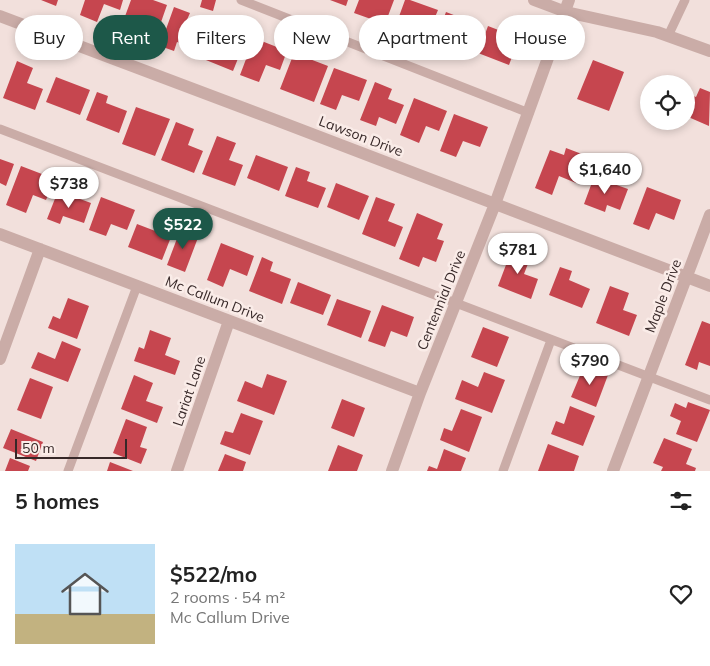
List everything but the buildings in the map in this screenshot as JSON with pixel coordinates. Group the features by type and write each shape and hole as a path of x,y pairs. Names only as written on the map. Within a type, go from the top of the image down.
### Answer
{"street":[{"path":"534,0 568,6 657,32 710,51"},
{"name":"Centennial Drive","path":"392,471 420,393 495,204 568,6"},
{"name":"Lawson Drive","path":"0,16 710,286"},
{"name":"Maple Drive","path":"613,471 710,215"},
{"name":"Mc Callum Drive","path":"0,234 420,393"},
{"path":"0,360 40,249"},
{"name":"Lariat Lane","path":"177,471 229,321"}],"lane":[{"path":"240,0 528,113"},
{"path":"668,36 685,0"},
{"path":"0,129 710,400"},
{"path":"68,471 137,286"},
{"path":"503,471 551,340"}]}
